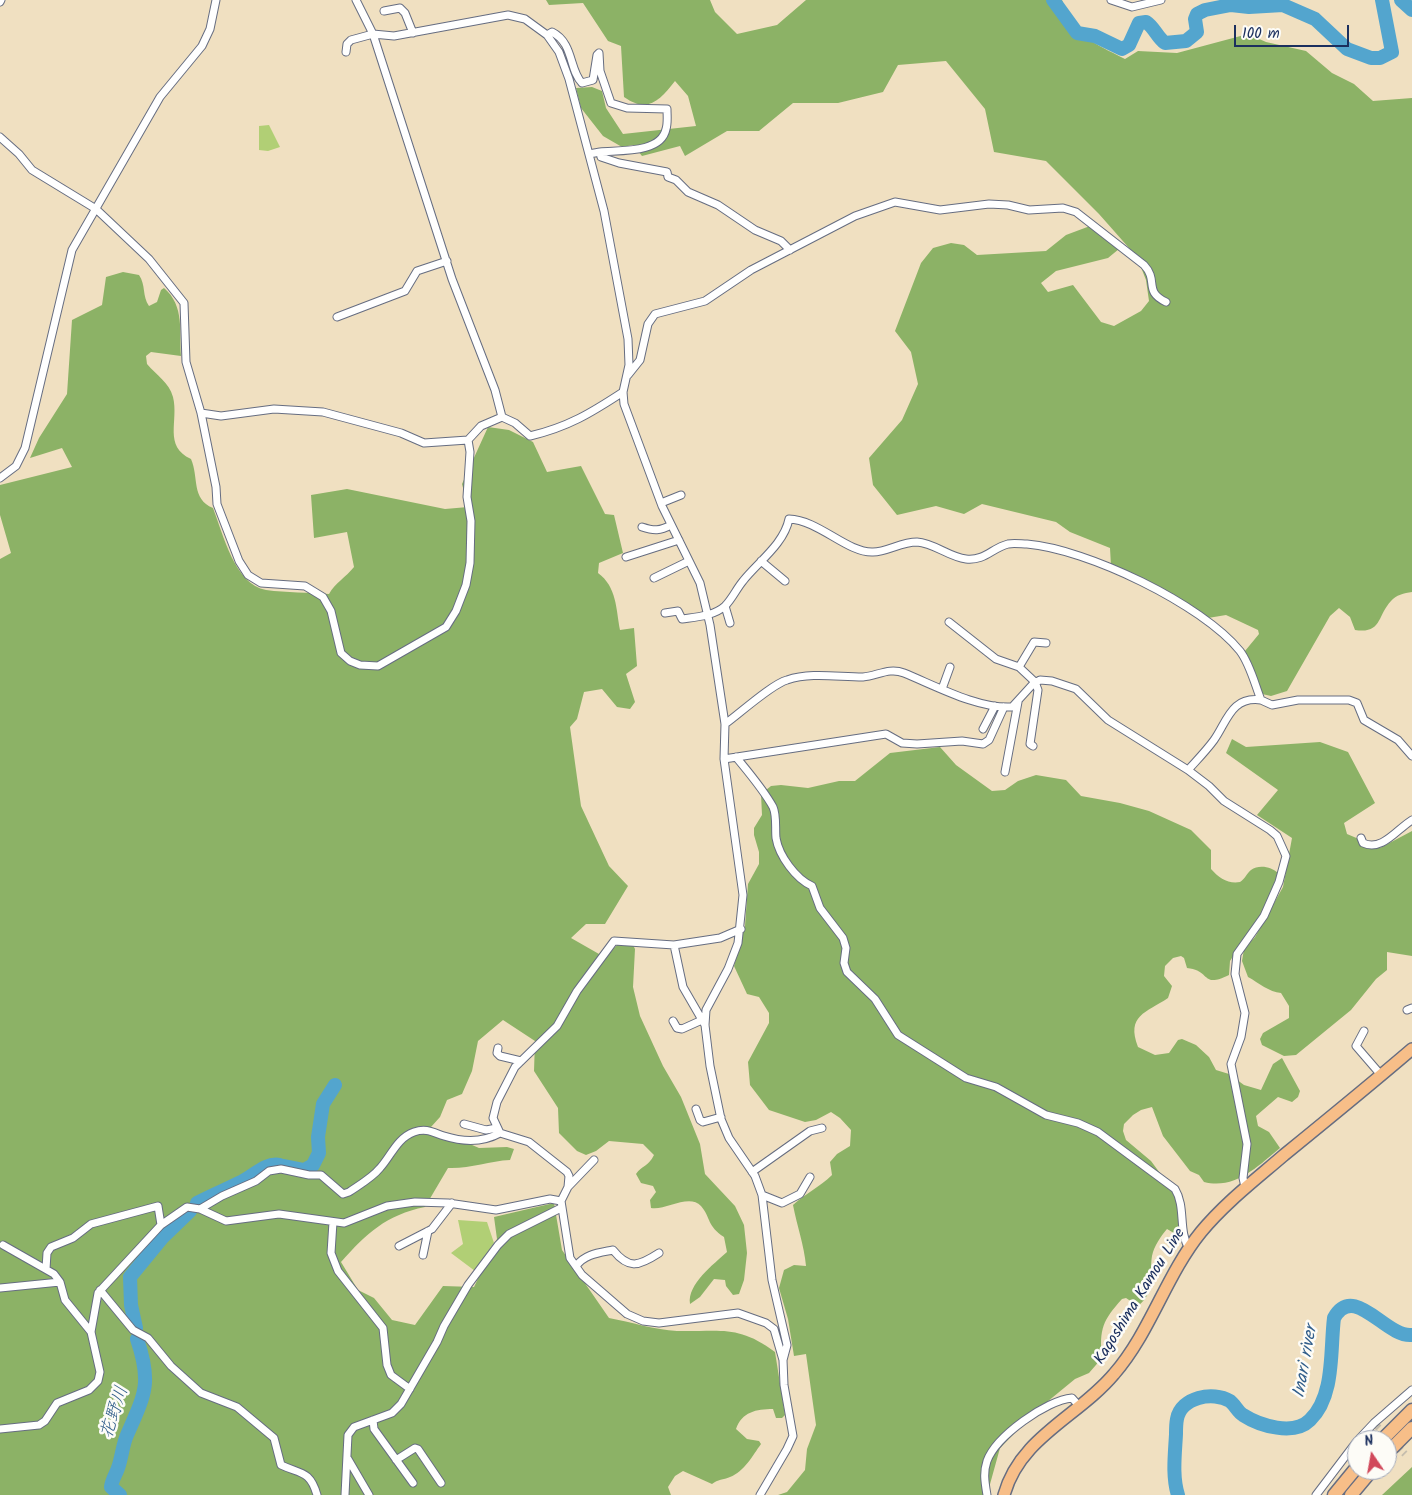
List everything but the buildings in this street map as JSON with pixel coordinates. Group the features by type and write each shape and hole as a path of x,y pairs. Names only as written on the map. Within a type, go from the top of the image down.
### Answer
{"highway":[{"path":"1392,1430 1412,1410"},
{"path":"1397,1443 1412,1428"},
{"path":"1334,1495 1347,1479"},
{"path":"1351,1495 1364,1480"}],"main road":[{"name":"Kagoshima Kamou Line","path":"1004,1495 1009,1478 1031,1446 1098,1392 1116,1373 1189,1249 1206,1227 1245,1187 1412,1049"}],"street":[{"path":"0,478 16,466 26,448 70,256 160,97 202,46 210,29 216,0"},
{"path":"356,0 372,34 447,261 495,390 502,417"},
{"path":"1111,0 1132,7 1161,0"},
{"path":"384,11 400,8 405,13 413,33"},
{"path":"346,52 347,44 351,40 372,34 386,37 508,15 525,19 547,35 560,52 566,69 608,228 628,339 629,365 623,392 626,414 661,503 704,593 708,615 724,724 724,759 742,885 741,929 728,969 706,1010 704,1023 710,1066 721,1116 729,1138 752,1172 762,1195 772,1280 787,1344 783,1360"},
{"path":"547,35 552,32 556,34 570,53 582,83 593,80 597,55 599,53 600,72 611,103 626,108 667,110 666,130 662,138 653,144 614,153 600,152 589,154"},
{"path":"0,137 19,154 32,170 96,209 149,259 184,303 186,362 201,413 216,487 216,504 239,561 248,575 261,583 305,586 323,596 332,611 341,653 350,661 368,667 378,666 391,660 446,627 456,611 466,585 470,563 471,521 467,497 470,452 468,440"},
{"path":"600,152 602,157 619,163 668,172 668,177 676,180 688,192 723,208 755,230 786,245 790,250"},
{"path":"627,377 640,360 648,324 655,314 705,301 751,270 855,216 896,202 940,210 979,204 1001,204 1029,210 1062,208 1076,212 1144,265 1150,271 1152,292 1156,297 1166,302"},
{"path":"337,318 405,291 417,271 447,261"},
{"path":"201,413 221,416 274,409 323,412 401,433 424,443 468,440 481,426 502,417 515,423 530,436 574,423 623,392"},
{"path":"661,503 681,495"},
{"path":"665,612 678,611 682,619 708,615 725,606 788,526 789,519 816,526 854,546 872,552 915,542 924,543 964,559 976,560 1008,544 1027,544 1067,551 1173,597 1225,636 1241,652 1261,700"},
{"path":"642,527 653,531 662,530 672,525"},
{"path":"626,557 679,540"},
{"path":"654,578 689,560"},
{"path":"761,561 785,581"},
{"path":"725,606 730,623"},
{"path":"949,622 951,626 996,659 1019,668 1036,682 1038,690 1030,744 1033,746"},
{"path":"1019,668 1034,642 1046,643"},
{"path":"942,689 950,668"},
{"path":"724,724 784,680 806,676 866,677 882,672 901,672 942,689 995,706 1004,707 1012,707 1036,682 1040,680 1052,681 1076,689 1108,720 1188,770 1209,786 1224,801 1277,836 1286,856 1279,882 1264,916 1237,954 1236,974 1245,1013 1241,1037 1232,1064 1247,1144 1243,1178 1245,1187"},
{"path":"1188,770 1213,742 1228,713 1247,701 1261,700 1272,705 1298,700 1350,700 1357,703 1364,720 1398,740 1412,756"},
{"path":"1005,772 1018,702"},
{"path":"983,729 995,706"},
{"path":"724,759 886,734 902,743 917,744 962,740 983,744 989,740 1004,707"},
{"path":"736,757 772,807 777,840 782,854 796,874 812,886 820,908 844,938 846,948 844,964 847,972 875,999 898,1035 966,1078 996,1087 1046,1115 1078,1123 1098,1132 1174,1189 1180,1197 1183,1238 1189,1249"},
{"path":"1361,838 1363,843 1367,845 1378,845 1412,820"},
{"path":"498,1131 493,1118 496,1102 515,1067 557,1026 577,991 614,940 674,945 720,938 741,929"},
{"path":"674,945 682,987 704,1023"},
{"path":"673,1021 677,1028 682,1029 704,1023"},
{"path":"1364,1031 1356,1046 1381,1075"},
{"path":"498,1048 497,1053 500,1056 521,1061"},
{"path":"696,1109 700,1120 703,1122 721,1116"},
{"path":"464,1124 498,1131 529,1142 567,1172 569,1176 568,1187 561,1204 570,1258 582,1275 624,1312 643,1321 658,1323 738,1313 766,1323 774,1329 783,1360 784,1385 793,1436 760,1495"},
{"path":"752,1172 810,1130 822,1128"},
{"path":"200,1209 222,1196 256,1181 268,1171 281,1169 309,1175 321,1175 343,1194 349,1192 379,1169 402,1139 420,1131 428,1129 468,1141 488,1140 498,1131"},
{"path":"568,1187 594,1160"},
{"path":"762,1195 782,1203 800,1194 810,1177"},
{"path":"0,1429 39,1424 45,1420 57,1404 89,1390 98,1380 100,1372 91,1332 100,1290 161,1225 187,1208 200,1209 226,1221 279,1214 344,1223 387,1206 415,1202 452,1204 496,1210 550,1199 561,1204"},
{"path":"399,1246 428,1231 444,1216 452,1204"},
{"path":"345,1495 348,1436 354,1428 392,1413 402,1404 444,1326 487,1257 509,1234 561,1204"},
{"path":"46,1269 47,1253 51,1246 73,1238 91,1224 158,1206 161,1225"},
{"path":"333,1222 331,1253 338,1271 383,1328 387,1364 391,1375 410,1389"},
{"path":"423,1255 428,1231"},
{"path":"3,1244 54,1274 60,1282 65,1300 91,1332"},
{"path":"576,1266 581,1258 590,1254 613,1250 621,1260 628,1264 648,1260 659,1253"},
{"path":"0,1288 60,1282"},
{"path":"100,1290 133,1330 148,1338 171,1366 201,1393 237,1407 274,1438 280,1465 309,1477 317,1495"},
{"path":"1368,1430 1412,1390"},
{"path":"987,1495 984,1477 988,1459 1027,1417 1064,1399 1072,1398 1080,1407"},
{"path":"373,1420 374,1429 413,1483"},
{"path":"396,1460 415,1448 418,1449 441,1483"},
{"path":"1316,1495 1347,1455"},
{"path":"348,1458 369,1495"}],"green space":[{"path":"546,0 710,0 715,12 737,34 777,25 806,0 1062,0 1072,22 1086,37 1125,59 1138,51 1177,53 1248,34 1266,42 1306,51 1332,73 1354,84 1373,101 1412,98 1412,592 1393,599 1375,627 1364,631 1355,630 1350,617 1339,608 1330,616 1287,691 1271,696 1262,694 1245,655 1245,651 1259,634 1258,630 1226,615 1208,618 1111,566 1110,548 1070,532 1056,522 982,504 964,514 936,506 897,515 873,485 869,458 902,420 918,384 911,352 895,331 921,263 933,248 951,243 964,245 977,255 1046,251 1066,235 1090,226 1119,249 1108,258 1056,271 1041,283 1048,292 1073,285 1101,322 1114,326 1141,311 1149,301 1146,280 1137,257 1099,214 1046,161 994,152 985,109 946,61 898,65 883,92 838,103 793,103 759,131 727,131 685,156 680,146 642,156 633,145 622,147 603,136 581,108 576,88 592,87 602,91 606,108 623,134 696,126 688,96 675,81 653,103 640,104 624,97 621,46 608,41 583,3 549,5"},
{"path":"269,125 280,147 268,151 259,150 259,126"},
{"path":"123,272 139,275 149,306 157,302 161,290 164,288 171,295 175,303 180,320 181,356 151,352 146,356 147,364 166,383 173,397 175,440 182,454 191,459 198,493 206,504 213,508 226,544 238,569 255,586 274,591 329,594 354,567 347,532 314,538 311,495 347,489 445,509 468,507 462,484 488,427 509,430 533,442 547,472 581,466 605,514 614,515 623,553 599,563 598,573 609,585 615,599 620,630 634,628 637,666 626,674 635,702 630,709 617,707 602,689 584,692 577,719 570,727 581,806 609,866 628,886 605,924 586,924 571,938 606,957 618,944 633,945 635,949 633,987 640,1016 663,1066 681,1097 700,1144 705,1174 735,1206 744,1225 747,1253 744,1280 739,1294 733,1295 726,1286 725,1280 714,1279 700,1297 690,1304 690,1297 697,1282 727,1252 724,1237 712,1226 704,1210 696,1202 690,1201 651,1208 650,1200 656,1192 653,1186 641,1183 636,1174 650,1162 654,1155 643,1144 609,1141 596,1151 586,1155 577,1151 559,1133 558,1108 534,1071 535,1041 503,1020 478,1041 472,1071 462,1094 447,1100 440,1117 431,1127 479,1148 507,1147 514,1149 510,1160 448,1168 425,1207 411,1210 388,1220 360,1242 341,1262 358,1290 374,1298 392,1320 415,1325 443,1286 474,1287 497,1239 494,1217 554,1203 562,1250 609,1318 652,1328 677,1331 728,1331 739,1333 762,1343 775,1352 785,1415 782,1418 776,1418 773,1409 767,1409 750,1413 742,1419 736,1429 747,1439 759,1441 761,1444 748,1463 735,1475 712,1484 683,1471 675,1476 668,1487 671,1495 0,1495 0,559 11,553 0,515 0,485 72,467 62,448 30,458 39,438 67,394 72,320 102,305 106,277"},
{"path":"1232,739 1246,747 1320,742 1348,752 1375,803 1344,823 1347,834 1380,848 1412,831 1412,956 1387,952 1387,970 1376,979 1351,1010 1296,1055 1284,1056 1262,1045 1260,1039 1263,1033 1289,1018 1289,1006 1281,993 1268,989 1248,977 1242,961 1244,949 1255,937 1283,887 1292,838 1257,815 1278,790 1226,753"},
{"path":"940,747 956,765 992,791 1005,790 1018,781 1036,775 1066,780 1081,796 1120,803 1149,811 1191,830 1211,850 1211,869 1221,878 1228,881 1240,882 1251,870 1258,867 1269,868 1278,873 1265,908 1230,961 1229,975 1214,980 1206,978 1195,969 1187,968 1184,958 1181,956 1173,958 1165,966 1164,976 1172,986 1168,998 1140,1016 1136,1021 1135,1036 1138,1047 1155,1055 1169,1053 1178,1040 1182,1039 1196,1045 1209,1057 1216,1070 1229,1074 1244,1085 1261,1090 1273,1064 1282,1058 1300,1091 1298,1097 1292,1102 1278,1097 1256,1116 1258,1126 1269,1132 1280,1148 1245,1175 1226,1183 1204,1182 1199,1175 1190,1171 1163,1136 1152,1107 1141,1110 1124,1124 1123,1131 1126,1140 1151,1161 1177,1196 1181,1231 1179,1236 1167,1229 1156,1245 1152,1256 1150,1289 1144,1301 1138,1306 1126,1298 1122,1299 1110,1313 1102,1332 1102,1358 1089,1373 1075,1379 1036,1411 1000,1448 987,1495 778,1495 787,1492 805,1470 807,1449 816,1425 806,1354 794,1356 788,1319 779,1288 784,1270 794,1265 806,1266 793,1205 832,1175 830,1162 837,1154 850,1146 851,1130 840,1118 831,1112 816,1120 805,1122 769,1110 750,1085 748,1062 769,1023 769,1013 759,997 747,994 734,966 745,926 748,884 759,864 759,852 754,828 762,815 761,794 771,786 781,785 808,788 839,781 855,781 890,753"},
{"path":"458,1220 487,1222 494,1243 475,1271 451,1253 463,1244"},
{"path":"1412,1467 1412,1495 1382,1495"}],"waterway":[{"path":"1053,0 1077,33 1095,36 1122,49 1129,45 1139,23 1146,22 1149,24 1165,43 1186,41 1197,32 1195,19 1197,14 1205,10 1231,5 1249,7 1283,5 1315,19 1347,49 1371,58 1380,58 1392,52 1382,0"},
{"path":"1401,0 1412,10"},
{"name":"花野川","path":"284,1166 304,1170 313,1165 319,1153 318,1137 323,1104 335,1085"},
{"name":"花野川","path":"197,1203 241,1182 264,1167 280,1165"},
{"name":"花野川","path":"136,1328 131,1305 130,1277 162,1238 190,1211"},
{"name":"Inari river","path":"1178,1495 1174,1473 1177,1421 1180,1412 1191,1401 1207,1396 1223,1398 1230,1401 1243,1415 1258,1423 1277,1428 1295,1428 1310,1420 1324,1398 1330,1372 1334,1318 1342,1309 1351,1306 1361,1308 1392,1329 1402,1334 1412,1335"},
{"name":"花野川","path":"120,1495 111,1487 144,1388 144,1367 137,1339"}],"tunnel":[{"path":"1374,1423 1405,1454"}]}
